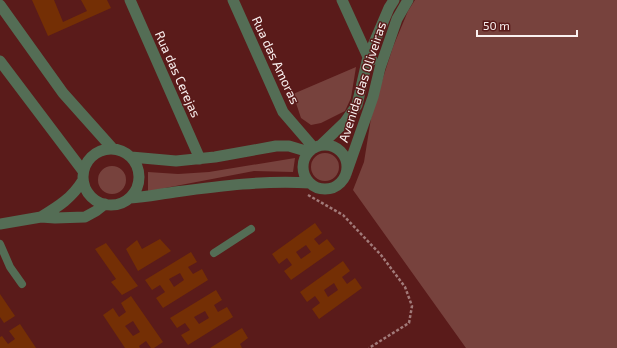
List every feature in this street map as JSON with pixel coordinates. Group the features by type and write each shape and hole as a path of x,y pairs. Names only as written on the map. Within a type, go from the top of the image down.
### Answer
{"street":[{"name":"Rua das Cerejas","path":"130,0 200,159"},
{"name":"Rua das Amoras","path":"233,0 283,112 315,148"},
{"path":"342,0 368,57 380,68"},
{"name":"Avenida das Oliveiras","path":"307,188 303,172 305,158 345,122 356,105 361,90 368,57 389,8 394,0"},
{"name":"Avenida das Oliveiras","path":"0,224 42,217 85,217 105,204 114,205 122,203 130,198 244,184 285,181 307,188 316,187 330,189 337,186 343,181 346,174 373,97 380,68 397,19 408,0"},
{"name":"Avenida das Oliveiras","path":"0,5 63,93 113,149"},
{"path":"0,61 83,175 85,188 90,196 105,204"},
{"name":"Avenida das Oliveiras","path":"42,217 62,204 75,192 87,162 94,154 103,150 113,149 123,151 131,157 176,161 200,159 276,146 315,148 329,145 342,152 348,166 346,174"},
{"path":"130,198 136,191 139,182 139,173 136,164 131,157"}],"lane":[{"path":"214,253 251,229"},
{"path":"0,244 10,267 22,284"}],"path":[{"path":"307,188 343,215 381,255 405,288 412,306 409,323 370,348"}],"shaded area":[{"path":"415,0 617,0 617,348 466,348 353,190 364,162 372,112 393,47 408,11"},
{"path":"356,67 351,98 345,111 321,123 311,125 301,118 293,94"},
{"path":"325,153 335,157 339,167 335,177 325,181 315,177 311,167 315,157"},
{"path":"295,158 293,172 254,171 165,188 148,193 148,172 178,174 209,172"},
{"path":"112,166 122,170 126,180 122,190 112,194 102,190 98,180 102,170"}],"building":[{"path":"32,0 54,0 63,22 87,11 81,0 107,0 111,8 48,36"},
{"path":"315,223 322,233 314,239 319,245 327,239 335,249 291,280 284,271 292,265 287,258 279,264 272,254","holes":["306,245 311,252 301,259 296,252"]},
{"path":"160,239 171,251 138,271 126,249 137,240 142,249"},
{"path":"106,243 138,286 122,295 111,282 116,279 95,249"},
{"path":"191,252 197,262 188,267 193,274 202,269 208,280 163,308 156,298 165,292 160,285 152,290 145,280","holes":["180,273 184,280 174,287 169,279"]},
{"path":"343,261 350,271 342,277 347,284 355,278 362,288 319,319 312,309 320,303 315,296 307,302 300,292","holes":["334,283 338,290 328,297 324,290"]},
{"path":"216,290 222,300 214,305 218,312 227,307 233,317 188,345 181,335 190,330 185,323 177,328 170,318","holes":["205,311 209,318 199,324 194,317"]},
{"path":"0,294 15,316 4,323 0,317"},
{"path":"131,296 163,342 154,348 151,348 146,341 139,346 140,348 125,348 103,315 113,308 119,317 126,312 121,303","holes":["133,321 140,332 133,336 125,326"]},
{"path":"20,324 36,348 0,348 0,337 2,336 8,344 15,339 9,331"},
{"path":"242,328 248,338 240,344 242,348 210,348"}]}
